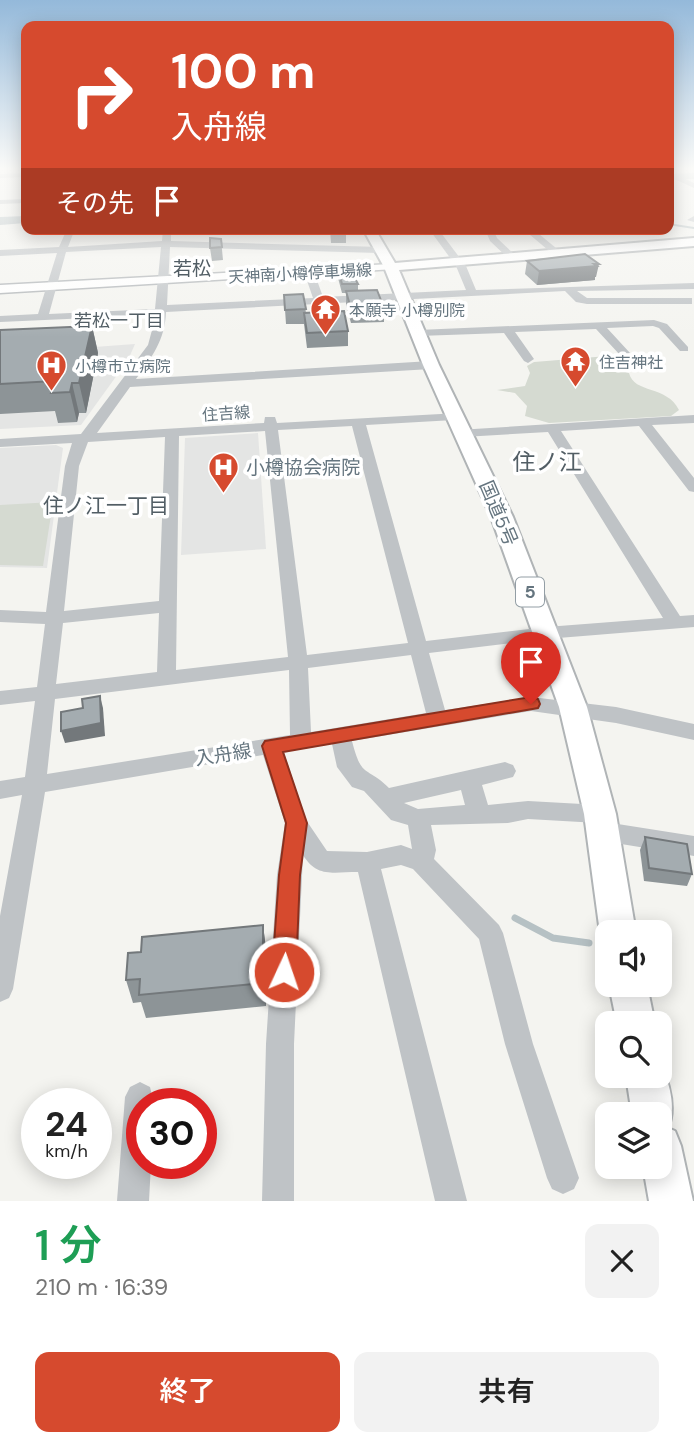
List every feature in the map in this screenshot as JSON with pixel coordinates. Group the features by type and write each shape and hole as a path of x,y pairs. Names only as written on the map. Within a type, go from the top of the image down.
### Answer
{"highway":[{"name":"国道5号","path":"372,235 502,517 573,707 602,822 616,920"},
{"path":"385,259 458,261 694,242"},
{"path":"667,1179 671,1201"}],"main road":[{"name":"天神南小樽停車場線","path":"0,289 309,272 385,259"}],"street":[{"path":"43,318 68,235"},
{"path":"0,989 35,784 72,466 87,435 153,345 160,328 166,235"},
{"path":"438,235 458,261 472,293"},
{"path":"492,235 512,257"},
{"path":"534,235 557,253"},
{"path":"0,253 245,242 385,259"},
{"path":"309,272 319,301"},
{"path":"0,319 568,288 694,286"},
{"path":"568,288 580,300 587,301 692,301"},
{"path":"418,333 654,323 663,326 684,349"},
{"path":"599,326 624,354"},
{"path":"509,330 528,359"},
{"path":"127,383 431,365"},
{"path":"456,420 552,427 694,419"},
{"name":"住吉線","path":"0,443 271,424 456,420"},
{"name":"住吉線","path":"0,437 172,434 271,424 456,420"},
{"path":"642,421 694,488"},
{"path":"358,422 437,718"},
{"path":"271,424 298,662 301,742"},
{"path":"552,427 675,622"},
{"path":"166,677 172,434"},
{"path":"0,616 55,618 169,606"},
{"path":"0,698 546,634 694,621"},
{"name":"入舟線","path":"0,790 531,704 573,707 694,732"},
{"path":"340,735 348,767 360,781 372,785 399,813 418,818 435,815 508,814 528,810 602,822 694,846"},
{"path":"271,746 296,823 320,861 368,862 401,855 421,862 490,933 519,1044 563,1178"},
{"path":"386,798 505,771"},
{"path":"469,779 479,814"},
{"path":"418,818 424,850 421,862"},
{"path":"278,1201 280,1044 289,875 296,823"},
{"path":"368,862 451,1201"},
{"path":"133,1201 134,1179"}],"shaded area":[{"name":"小樽市立病院","path":"135,344 128,360 81,425 0,429 0,354"},
{"path":"608,356 615,366 629,373 637,384 667,397 679,410 671,416 549,423 525,416 527,406 515,393 497,390 525,386 530,373 527,366 534,362"},
{"name":"小樽協会病院","path":"258,433 266,549 181,555 185,438"},
{"path":"56,445 63,448 47,568 0,567 0,448"},
{"path":"53,502 43,566 0,565 0,505"}],"building":[{"path":"210,238 221,239 222,247 210,248"},
{"path":"585,254 599,264 539,271 527,261"},
{"path":"338,269 350,269 358,284 342,284"},
{"path":"377,290 384,308 351,309 346,291"},
{"path":"303,294 306,309 285,310 284,295"},
{"path":"344,311 348,331 307,333 304,313"},
{"path":"92,326 79,383 72,383 70,392 51,393 54,381 0,384 0,330"},
{"path":"100,696 101,723 61,731 61,712 83,708 82,699"},
{"path":"645,837 687,844 692,874 649,868"},
{"path":"263,925 263,983 139,995 140,979 126,980 128,953 141,952 142,937"}],"waterway":[{"path":"675,225 694,228"},
{"path":"515,918 553,938 589,943"}],"place":[{"name":"本願寺 小樽別院","path":"326,337"},
{"name":"住吉神社","path":"576,389"},
{"name":"小樽市立病院","path":"52,393"},
{"name":"小樽協会病院","path":"223,494"}],"district":[{"name":"若松","path":"192,268"},
{"name":"若松一丁目","path":"119,321"},
{"name":"住ノ江","path":"547,462"},
{"name":"住ノ江一丁目","path":"106,506"}],"route":[{"path":"284,972 289,875 296,823 295,813 271,746 531,704"}]}
